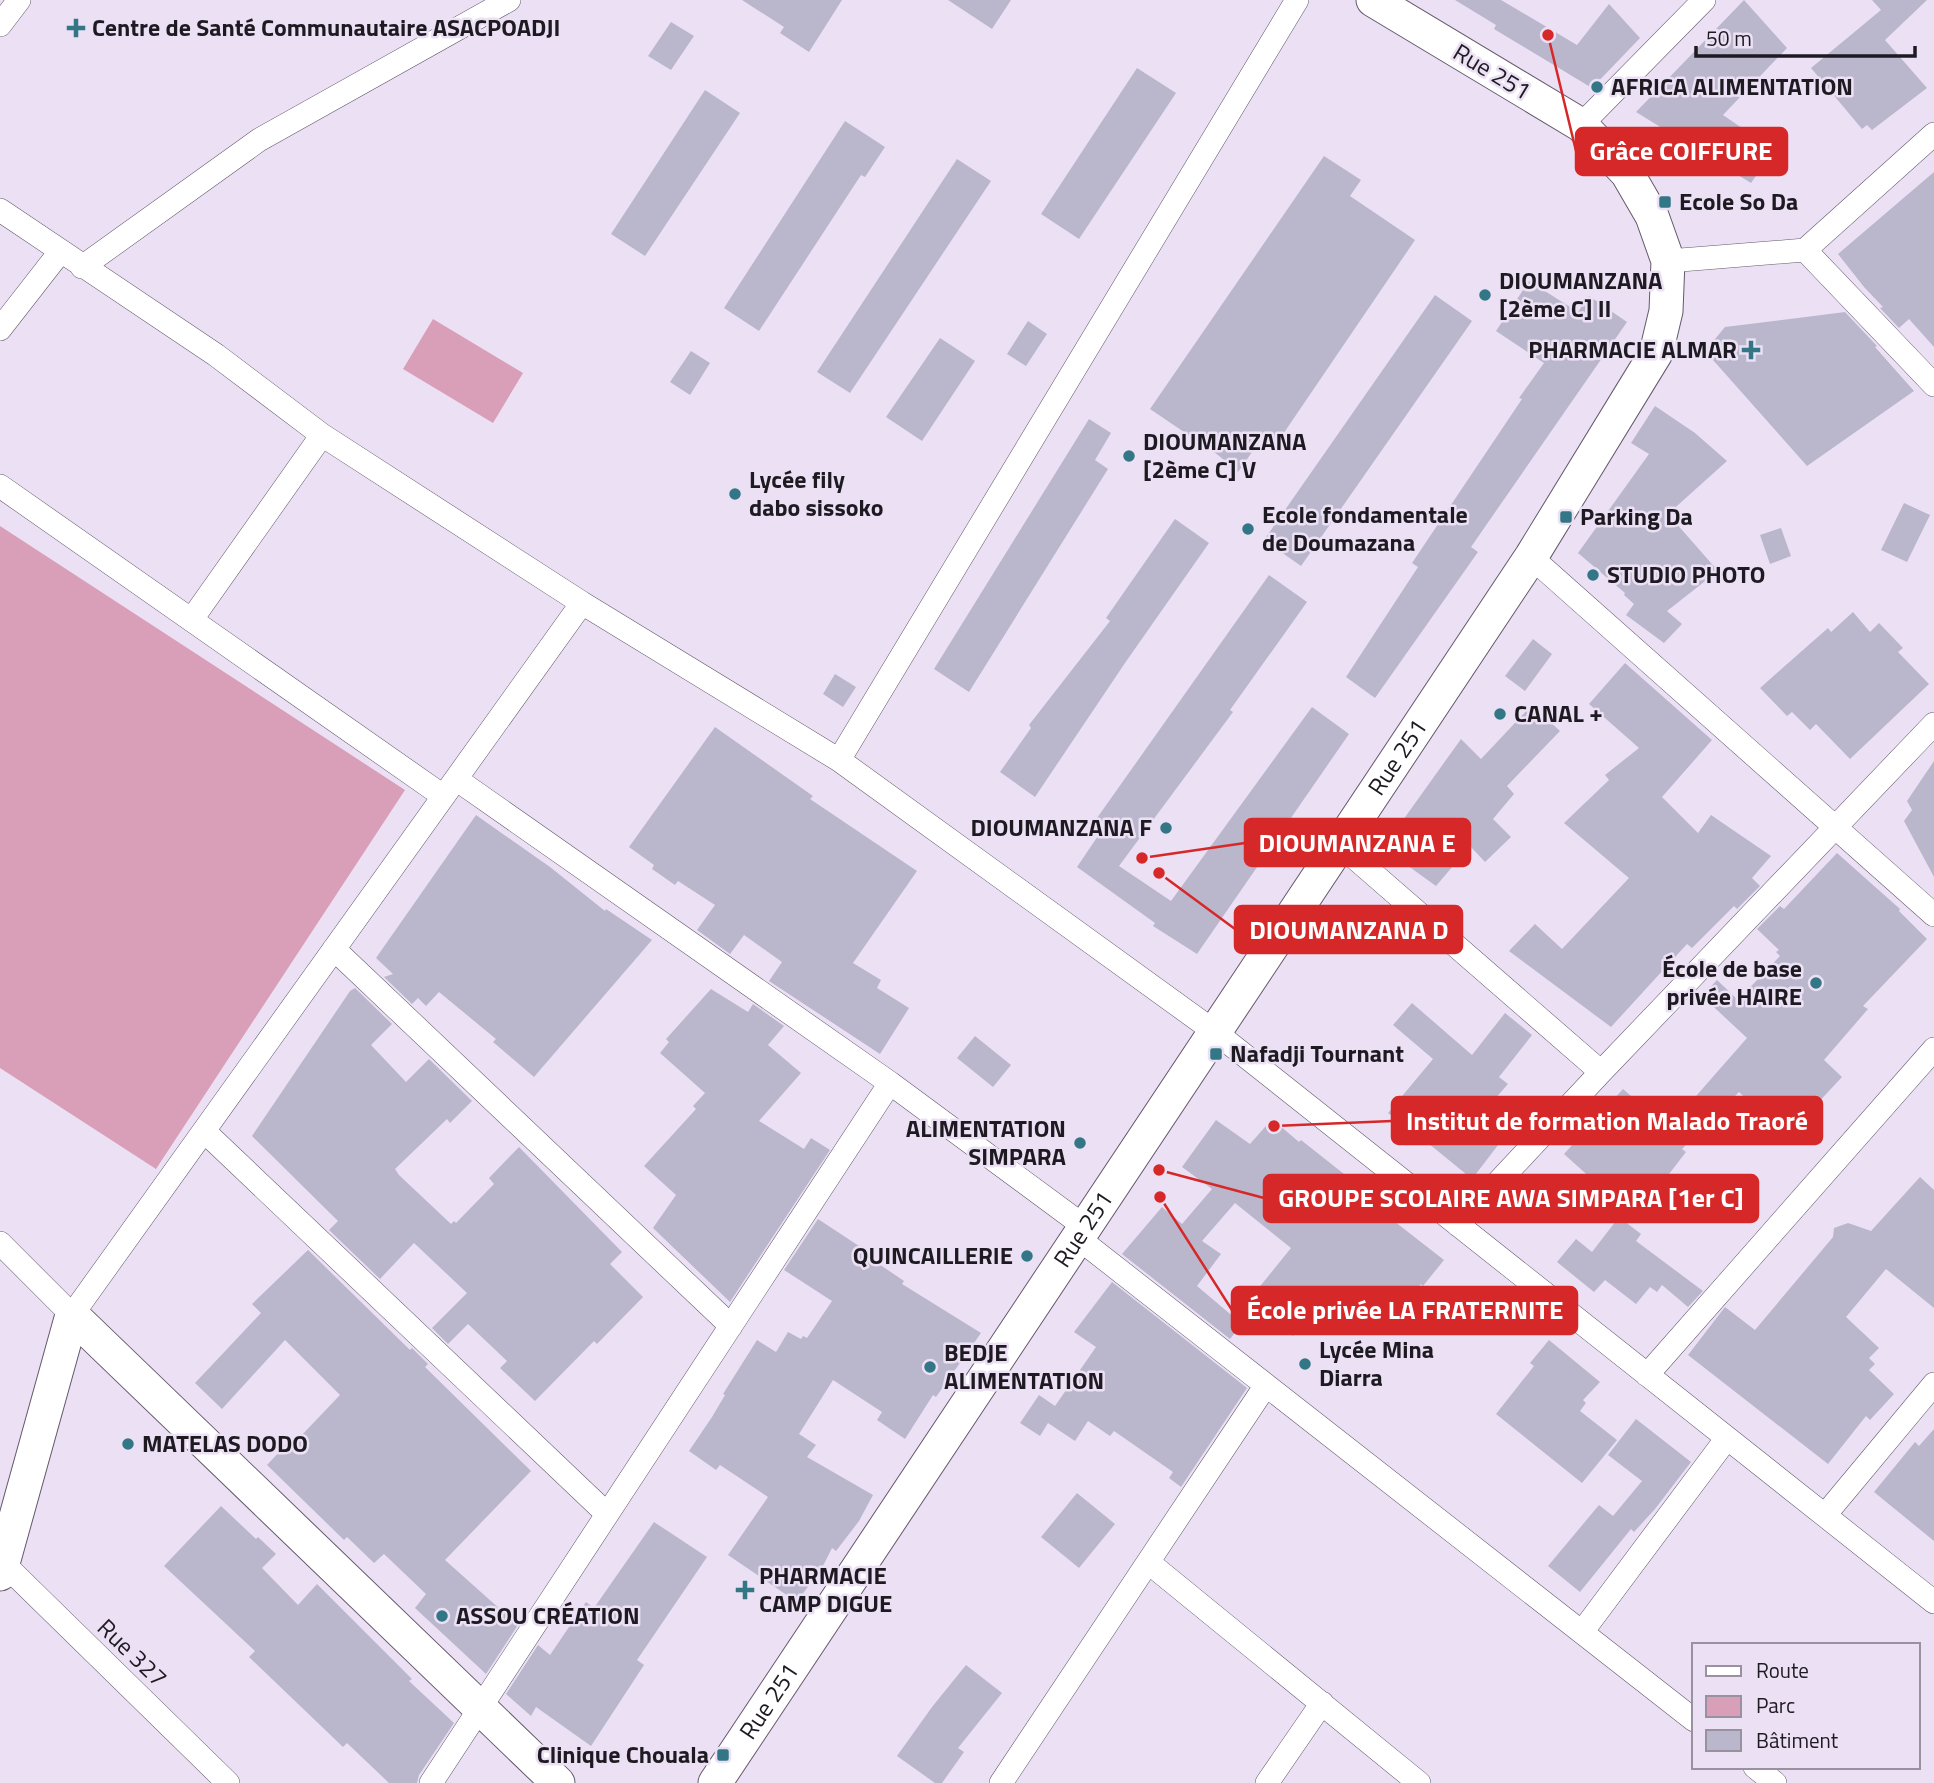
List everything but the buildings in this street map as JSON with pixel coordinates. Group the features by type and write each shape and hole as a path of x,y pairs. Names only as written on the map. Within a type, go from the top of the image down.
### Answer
{"main road":[{"name":"Rue 251","path":"715,1783 1531,557 1656,353 1666,311 1668,261 1652,216 1627,173 1581,125 1376,1"},
{"path":"1,1565 72,1315 558,1783"}],"street":[{"path":"0,25 19,0"},
{"path":"82,267 259,140 509,0"},
{"path":"839,760 1297,0"},
{"path":"1581,125 1704,0"},
{"path":"1668,261 1805,250 1934,134"},
{"path":"0,210 216,355 322,435 582,603 839,760 1215,1032 1934,1602"},
{"path":"1805,250 1934,384"},
{"path":"0,329 60,252"},
{"path":"192,618 322,435"},
{"path":"0,486 192,618 890,1083 1082,1233 1266,1385 1692,1718"},
{"path":"1531,557 1934,915"},
{"path":"0,1243 72,1315 582,603"},
{"path":"1458,1225 1934,724"},
{"path":"1340,845 1601,1072"},
{"path":"334,949 731,1326"},
{"path":"1647,1375 1934,1049"},
{"path":"431,1783 890,1083"},
{"path":"204,1131 607,1514"},
{"path":"1825,1515 1934,1384"},
{"path":"1001,1783 1266,1385"},
{"path":"1582,1632 1727,1438"},
{"path":"1148,1562 1419,1783"},
{"name":"Rue 327","path":"1,1565 228,1783"},
{"path":"1267,1783 1322,1703"},
{"path":"1758,1769 1775,1783"}],"green space":[{"path":"433,319 523,373 493,423 403,369"},
{"path":"0,526 405,790 156,1169 0,1068"}],"place":[{"name":"Centre de Santé Communautaire ASACPOADJI","path":"76,28"},
{"name":"Grâce COIFFURE","path":"1548,35"},
{"name":"AFRICA ALIMENTATION","path":"1597,87"},
{"name":"Ecole So Da","path":"1665,202"},
{"name":"DIOUMANZANA [2ème C] II","path":"1485,295"},
{"name":"PHARMACIE ALMAR","path":"1751,350"},
{"name":"DIOUMANZANA [2ème C] V","path":"1129,456"},
{"name":"Lycée fily dabo sissoko","path":"735,494"},
{"name":"Parking Da","path":"1566,517"},
{"name":"Ecole fondamentale de Doumazana","path":"1248,529"},
{"name":"STUDIO PHOTO","path":"1593,575"},
{"name":"CANAL +","path":"1500,714"},
{"name":"DIOUMANZANA F","path":"1166,828"},
{"name":"DIOUMANZANA E","path":"1142,858"},
{"name":"DIOUMANZANA D","path":"1159,873"},
{"name":"École de base privée HAIRE","path":"1816,983"},
{"name":"Nafadji Tournant","path":"1216,1054"},
{"name":"Institut de formation Malado Traoré","path":"1274,1126"},
{"name":"ALIMENTATION SIMPARA","path":"1080,1143"},
{"name":"GROUPE SCOLAIRE AWA SIMPARA [1er C]","path":"1159,1170"},
{"name":"École privée LA FRATERNITE","path":"1160,1197"},
{"name":"QUINCAILLERIE","path":"1027,1256"},
{"name":"Lycée Mina Diarra","path":"1305,1364"},
{"name":"BEDJE ALIMENTATION","path":"930,1367"},
{"name":"MATELAS DODO","path":"128,1444"},
{"name":"PHARMACIE CAMP DIGUE","path":"745,1590"},
{"name":"ASSOU CRÉATION","path":"442,1616"},
{"name":"Clinique Chouala","path":"723,1755"}]}
